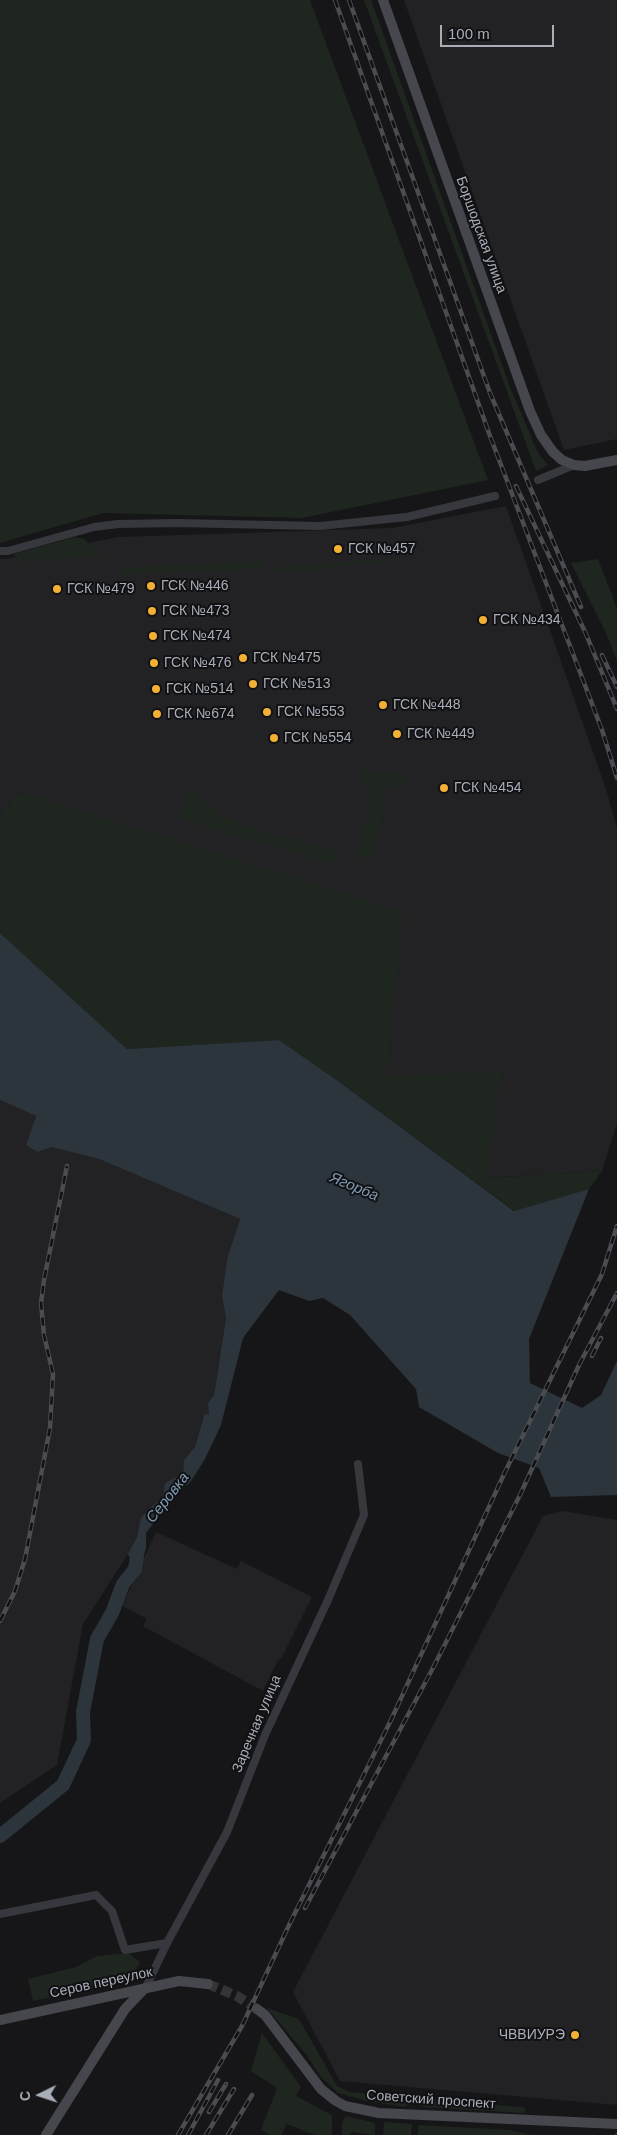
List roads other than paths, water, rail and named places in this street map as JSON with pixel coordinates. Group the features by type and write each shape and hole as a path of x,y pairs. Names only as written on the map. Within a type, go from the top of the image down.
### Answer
{"street":[{"name":"Боршодская улица","path":"383,0 530,410 541,435 553,452 562,460 574,465"},
{"path":"538,480 574,465 585,466 617,460"},
{"path":"0,551 8,551 94,527 118,524 177,523 320,526 408,517 494,496"},
{"name":"Заречная улица","path":"146,1987 167,1943 227,1832 265,1734 328,1600 364,1515 358,1464"},
{"path":"0,1914 96,1895 112,1911 125,1950 167,1943"},
{"name":"Серов переулок","path":"0,2020 179,1981 208,1984"},
{"path":"46,2135 126,2009 146,1987"},
{"name":"Советский проспект","path":"258,2009 265,2015 316,2082 336,2101 345,2106 379,2113 617,2124"}],"water":[{"name":"Ягорба","path":"0,933 127,1049 279,1040 338,1081 514,1211 589,1189 529,1339 530,1383 582,1408 601,1395 617,1361 617,1495 551,1497 539,1468 498,1453 419,1407 416,1389 350,1315 323,1298 309,1301 279,1290 243,1338 221,1425 205,1459 191,1481 170,1501 146,1533 146,1549 135,1569 128,1554 137,1537 141,1517 163,1496 165,1483 183,1473 184,1460 195,1447 204,1415 209,1414 208,1403 214,1395 226,1318 222,1296 227,1259 240,1219 99,1159 51,1147 38,1152 26,1145 36,1116 0,1100"}],"waterway":[{"name":"Серовка","path":"0,1836 63,1785 84,1740 83,1712 97,1639 112,1613 123,1584 135,1569 138,1550"}],"tunnel":[{"path":"208,1984 237,1996 257,2009"}],"railway":[{"path":"335,0 490,436 602,730 617,778"},
{"path":"349,0 490,393 581,607"},
{"path":"516,486 586,634 617,709"},
{"path":"602,655 617,687"},
{"path":"0,1621 15,1591 25,1559 50,1428 53,1374 44,1335 41,1303 67,1166"},
{"path":"178,2135 242,2026 290,1923 391,1720 505,1472 602,1274 617,1226"},
{"path":"305,1908 434,1666 520,1495 579,1365 617,1293"},
{"path":"592,1356 601,1338"},
{"path":"188,2135 218,2080"},
{"path":"209,2112 226,2084"},
{"path":"206,2135 234,2089"},
{"path":"228,2135 252,2095"}],"place":[{"name":"ГСК №457","path":"338,549"},
{"name":"ГСК №446","path":"151,586"},
{"name":"ГСК №479","path":"57,589"},
{"name":"ГСК №473","path":"152,611"},
{"name":"ГСК №434","path":"483,620"},
{"name":"ГСК №474","path":"153,636"},
{"name":"ГСК №475","path":"243,658"},
{"name":"ГСК №476","path":"154,663"},
{"name":"ГСК №513","path":"253,684"},
{"name":"ГСК №514","path":"156,689"},
{"name":"ГСК №448","path":"383,705"},
{"name":"ГСК №553","path":"267,712"},
{"name":"ГСК №674","path":"157,714"},
{"name":"ГСК №449","path":"397,734"},
{"name":"ГСК №554","path":"274,738"},
{"name":"ГСК №454","path":"444,788"},
{"name":"ЧВВИУРЭ","path":"575,2035"}]}
